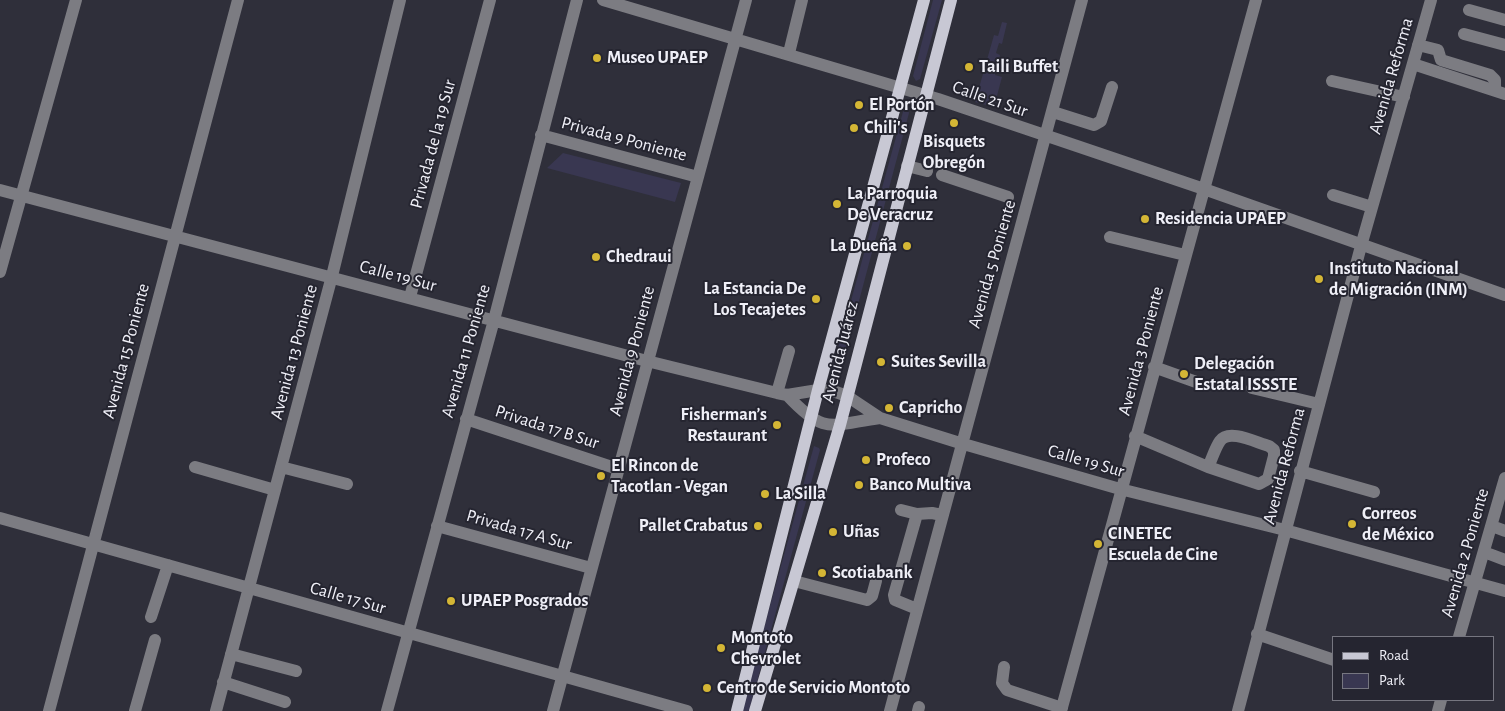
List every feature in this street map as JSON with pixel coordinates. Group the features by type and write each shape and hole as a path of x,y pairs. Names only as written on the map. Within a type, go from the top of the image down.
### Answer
{"main road":[{"name":"Avenida Juárez","path":"737,711 812,420 818,390 924,0"},
{"name":"Avenida Juárez","path":"755,711 840,425 951,0"}],"street":[{"path":"0,272 76,0"},
{"name":"Avenida 15 Poniente","path":"49,711 238,0"},
{"name":"Avenida 13 Poniente","path":"216,711 332,276 400,0"},
{"name":"Privada de la 19 Sur","path":"410,297 490,0"},
{"name":"Avenida 11 Poniente","path":"387,711 494,320 576,0"},
{"name":"Calle 21 Sur","path":"603,0 901,87 1204,189 1505,295"},
{"name":"Avenida 9 Poniente","path":"553,711 746,0"},
{"path":"788,54 802,0"},
{"name":"Avenida 5 Poniente","path":"890,711 960,443 1053,112 1082,0"},
{"name":"Avenida 3 Poniente","path":"1061,710 1120,489 1256,0"},
{"name":"Avenida Reforma","path":"1238,711 1300,471 1431,0"},
{"path":"1469,10 1505,20"},
{"path":"1464,34 1505,45"},
{"path":"1418,45 1438,50 1439,66"},
{"path":"1413,64 1439,66 1500,92"},
{"path":"1332,81 1404,97"},
{"path":"1053,112 1094,125 1098,124 1101,121 1112,87"},
{"name":"Privada 9 Poniente","path":"541,135 698,177"},
{"path":"907,166 927,170"},
{"path":"942,175 1008,197"},
{"name":"Calle 19 Sur","path":"0,190 332,276 648,362 782,394 818,390 833,391 847,396 880,418 960,443 1120,489 1284,530 1505,592"},
{"path":"1333,195 1372,207"},
{"path":"1110,236 1185,255"},
{"path":"788,351 782,394 812,420"},
{"path":"1154,367 1199,383"},
{"path":"1252,388 1319,404"},
{"name":"Calle 19 Sur","path":"812,420 824,424 840,425 880,418"},
{"name":"Privada 17 B Sur","path":"466,419 618,469"},
{"path":"1135,436 1208,468 1259,484 1268,480 1274,450 1269,446 1232,435 1226,436 1220,440 1208,468"},
{"path":"195,467 275,490"},
{"path":"281,467 348,484"},
{"path":"1300,471 1374,492"},
{"name":"Avenida 2 Poniente","path":"1459,636 1505,478"},
{"path":"901,510 918,514 942,515"},
{"path":"917,609 895,600 894,595 918,514"},
{"name":"Calle 17 Sur","path":"0,518 687,711"},
{"name":"Privada 17 A Sur","path":"437,526 591,568"},
{"path":"1492,526 1505,530"},
{"path":"1484,552 1505,560"},
{"path":"151,617 168,565"},
{"path":"794,581 867,600 872,596 876,581"},
{"path":"1258,634 1332,659"},
{"path":"135,711 155,640"},
{"path":"231,654 296,671"},
{"path":"1004,667 1002,683 1006,690 1061,710"},
{"path":"223,682 285,702"}],"green space":[{"path":"933,0 942,0 920,79 916,81 913,76"},
{"path":"1002,22 1007,23 1002,44 999,43 996,53 1000,55 995,75 1002,77 994,107 975,102 994,35 998,36"},
{"path":"904,108 908,109 909,113 838,380 833,382 830,377"},
{"path":"563,153 681,183 675,202 547,168"},
{"path":"814,446 820,450 749,711 741,711"}],"place":[{"name":"Museo UPAEP","path":"597,58"},
{"name":"Taili Buffet","path":"969,67"},
{"name":"El Portón","path":"859,105"},
{"name":"Bisquets Obregón","path":"954,123"},
{"name":"Chili's","path":"854,128"},
{"name":"La Parroquia De Veracruz","path":"837,204"},
{"name":"Residencia UPAEP","path":"1145,219"},
{"name":"La Dueña","path":"907,246"},
{"name":"Chedraui","path":"596,257"},
{"name":"Instituto Nacional de Migración (INM)","path":"1319,279"},
{"name":"La Estancia De Los Tecajetes","path":"816,299"},
{"name":"Suites Sevilla","path":"881,362"},
{"name":"Delegación Estatal ISSSTE","path":"1184,374"},
{"name":"Capricho","path":"889,408"},
{"name":"Fisherman’s Restaurant","path":"777,425"},
{"name":"Profeco","path":"866,460"},
{"name":"El Rincon de Tacotlan - Vegan","path":"601,476"},
{"name":"Banco Multiva","path":"859,485"},
{"name":"La Silla","path":"765,494"},
{"name":"Correos de México","path":"1352,524"},
{"name":"Pallet Crabatus","path":"758,526"},
{"name":"Uñas","path":"833,532"},
{"name":"CINETEC Escuela de Cine","path":"1098,544"},
{"name":"Scotiabank","path":"822,573"},
{"name":"UPAEP Posgrados","path":"451,601"},
{"name":"Montoto Chevrolet","path":"721,648"},
{"name":"Centro de Servicio Montoto","path":"707,688"}]}
